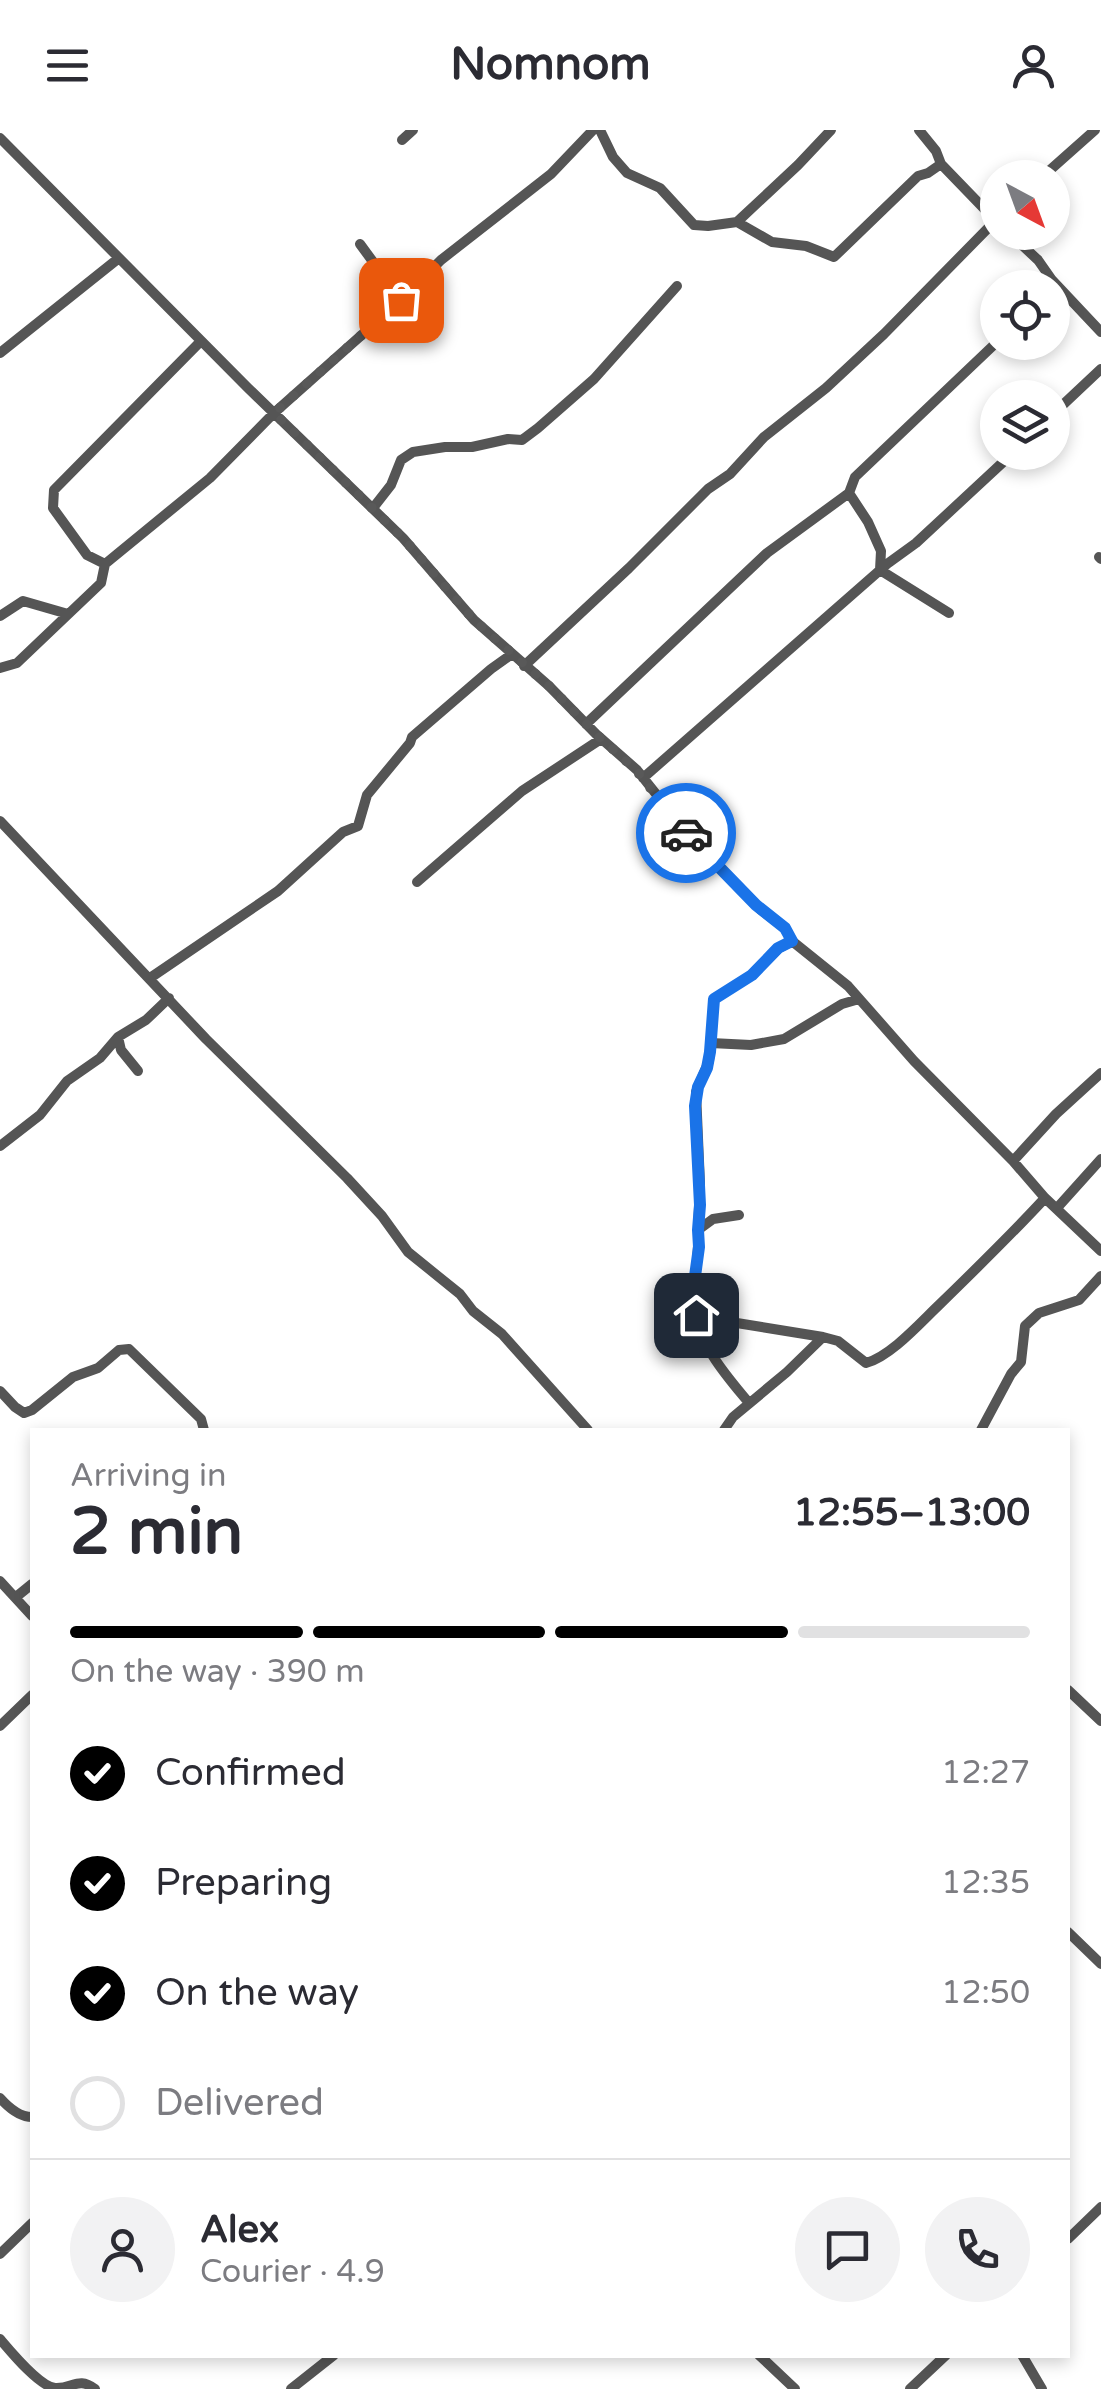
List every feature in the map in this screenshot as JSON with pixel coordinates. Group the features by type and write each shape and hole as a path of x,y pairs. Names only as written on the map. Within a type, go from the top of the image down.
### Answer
{"street":[{"path":"402,140 413,130"},
{"path":"0,668 16,663 101,583 105,564 210,478 274,413 464,240 551,174 597,130 627,173 660,188 694,225 708,226 737,222 831,130"},
{"path":"919,130 941,164 980,203"},
{"path":"1062,160 1094,130"},
{"path":"0,138 414,550 474,620 549,686 643,778 691,838 756,905 785,928 792,941 839,978 1045,1198 1101,1251"},
{"path":"737,222 772,242 806,246 834,257 918,176 941,164"},
{"path":"524,666 708,489 730,474 764,438 884,334 980,237"},
{"path":"360,244 401,300"},
{"path":"1027,250 1044,270"},
{"path":"0,353 119,258"},
{"path":"372,508 391,485 401,460 414,452 522,440 594,379 677,286"},
{"path":"1070,302 1101,332"},
{"path":"105,564 88,555 52,508 54,490 201,341"},
{"path":"586,724 767,553 849,493 855,477 980,359"},
{"path":"1070,398 1101,369"},
{"path":"643,778 995,470"},
{"path":"849,493 882,551 880,570"},
{"path":"880,570 949,614"},
{"path":"0,616 22,600 68,614"},
{"path":"150,978 278,891 343,832 358,826 367,795 412,737 512,654"},
{"path":"417,882 522,791 601,738"},
{"path":"0,821 254,1087 347,1178 408,1252 502,1334 586,1428"},
{"path":"749,1402 706,1346 696,1311 693,1291 699,1247 700,1184 696,1092 707,1068 712,1043 715,997 752,975 778,948 792,941"},
{"path":"0,1146 40,1115 67,1080 100,1058 118,1037 146,1020 168,998"},
{"path":"712,1043 751,1045 784,1039 842,1004 859,999"},
{"path":"118,1037 121,1050 138,1070"},
{"path":"1013,1160 1101,1073"},
{"path":"1057,1208 1101,1159"},
{"path":"696,1311 712,1319 838,1341 866,1363 872,1362 917,1326 1045,1198"},
{"path":"698,1230 713,1218 739,1215"},
{"path":"983,1428 1021,1362 1026,1326 1040,1314 1079,1300 1101,1276"},
{"path":"726,1428 822,1337"},
{"path":"0,1391 24,1413 73,1377 98,1368 119,1350 129,1349 201,1419 203,1428"},
{"path":"0,1581 30,1614"},
{"path":"16,1597 30,1586"},
{"path":"1070,1692 1101,1721"},
{"path":"0,1726 30,1697"},
{"path":"1070,1934 1101,1964"},
{"path":"0,2100 30,2116"},
{"path":"1070,2237 1101,2207"},
{"path":"0,2254 30,2224"},
{"path":"0,2338 51,2388 81,2383 94,2389"},
{"path":"291,2389 330,2358"},
{"path":"762,2358 795,2389"},
{"path":"910,2389 943,2358"},
{"path":"1024,2358 1042,2389"}],"way so far":[{"path":"401,300 274,413 403,538 474,620 636,770 686,833"}],"route":[{"path":"686,833 756,905 785,928 792,941 778,948 752,975 714,999 710,1052 695,1106 700,1184 699,1247 693,1291 696,1315"}]}
